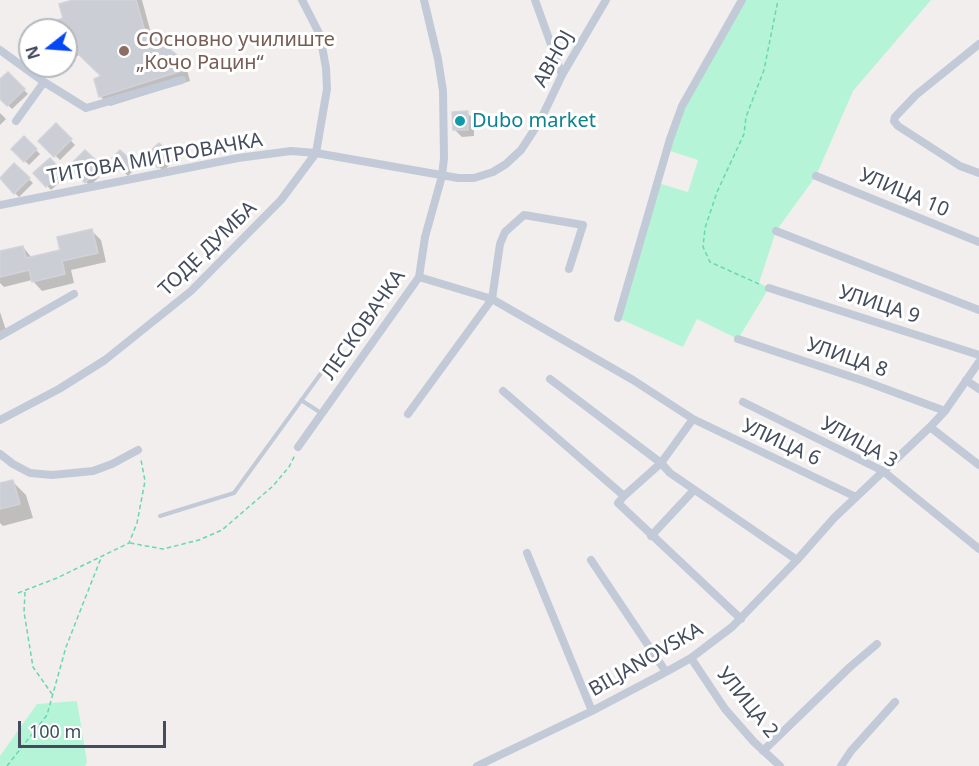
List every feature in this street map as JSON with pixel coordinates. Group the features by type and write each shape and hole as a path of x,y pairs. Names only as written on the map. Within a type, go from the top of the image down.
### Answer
{"street":[{"path":"302,0 320,35 326,68 327,89 316,153 442,176"},
{"name":"ЛЕСКОВАЧКА","path":"298,447 420,277 425,237 442,176 444,158 443,91 424,0"},
{"path":"535,0 562,75"},
{"name":"АВНОЈ","path":"442,176 474,178 493,172 521,150 606,0"},
{"path":"618,318 670,139 682,106 742,0"},
{"path":"979,44 916,95 895,117 894,121 898,126 960,166 979,174"},
{"path":"0,50 44,82 86,108 182,80"},
{"path":"16,121 44,82"},
{"name":"ТИТОВА МИТРОВАЧКА","path":"0,205 238,158 291,151 316,153"},
{"name":"ТОДЕ ДУМБА","path":"0,420 105,360 183,298 281,200 316,153"},
{"name":"УЛИЦА 10","path":"816,176 979,242"},
{"path":"408,414 492,299 500,244 505,232 524,215 583,225 569,269"},
{"path":"776,231 979,310"},
{"name":"УЛИЦА 6","path":"420,277 492,299 633,380 693,419 856,496"},
{"name":"УЛИЦА 9","path":"769,288 979,355"},
{"path":"0,336 74,294"},
{"name":"УЛИЦА 8","path":"738,339 945,411"},
{"name":"BILJANOVSKA","path":"477,766 592,711 666,672 691,658 741,619 834,518 930,428 945,411 979,362"},
{"path":"550,378 661,463 670,473 797,560"},
{"path":"966,380 979,389"},
{"path":"503,392 624,496"},
{"name":"УЛИЦА 3","path":"743,402 883,471 979,549"},
{"path":"693,419 661,463 618,503 741,619"},
{"path":"930,428 979,465"},
{"path":"0,454 30,472 52,475 93,471 138,450"},
{"path":"651,536 694,490"},
{"path":"527,553 592,711"},
{"path":"591,560 666,672"},
{"path":"763,752 850,667 878,644"},
{"name":"УЛИЦА 2","path":"691,658 725,708 763,752 780,766"},
{"path":"841,766 850,751 895,702"}],"lane":[{"path":"160,516 234,493 351,332"},
{"path":"301,400 322,413"}],"path":[{"path":"769,288 710,262 703,247 705,228 717,192 744,134 746,117 764,70 778,0"},
{"path":"18,593 101,558 129,543 163,549 171,548 222,530 273,486 289,467 298,447"},
{"path":"129,543 137,523 145,481 138,450"},
{"path":"7,766 47,715 66,646 101,558"},
{"path":"25,591 24,612 33,667 53,695"}],"green space":[{"path":"744,0 931,0 853,91 816,176 776,231 759,283 769,288 738,339 697,319 683,347 618,318 658,183 688,192 698,160 667,150 682,104"},
{"path":"77,701 87,762 85,766 0,766 0,756 37,704"}],"building":[{"name":"СОсновно училиште „Кочо Рацин“","path":"73,0 136,0 144,28 177,55 181,71 99,97 94,79 101,76 78,54 78,18 63,18 59,4"},
{"path":"8,72 25,89 7,106 0,99 0,79"},
{"name":"Dubo market","path":"468,111 468,130 453,130 452,112"},
{"path":"56,123 72,139 54,157 38,141"},
{"path":"24,136 37,149 24,162 11,149"},
{"path":"159,143 171,155 158,168 146,155"},
{"path":"85,150 102,166 85,183 68,167"},
{"path":"120,150 133,162 123,172 110,160"},
{"path":"50,158 63,172 46,187 33,173"},
{"path":"14,163 30,178 14,194 0,178"},
{"path":"92,229 98,253 62,261 65,274 32,282 29,270 0,277 0,251 23,246 26,258 60,250 57,237"},
{"path":"13,480 20,504 0,509 0,483"}],"place":[{"name":"СОсновно училиште „Кочо Рацин“","path":"124,51"},
{"name":"Dubo market","path":"460,121"}]}
